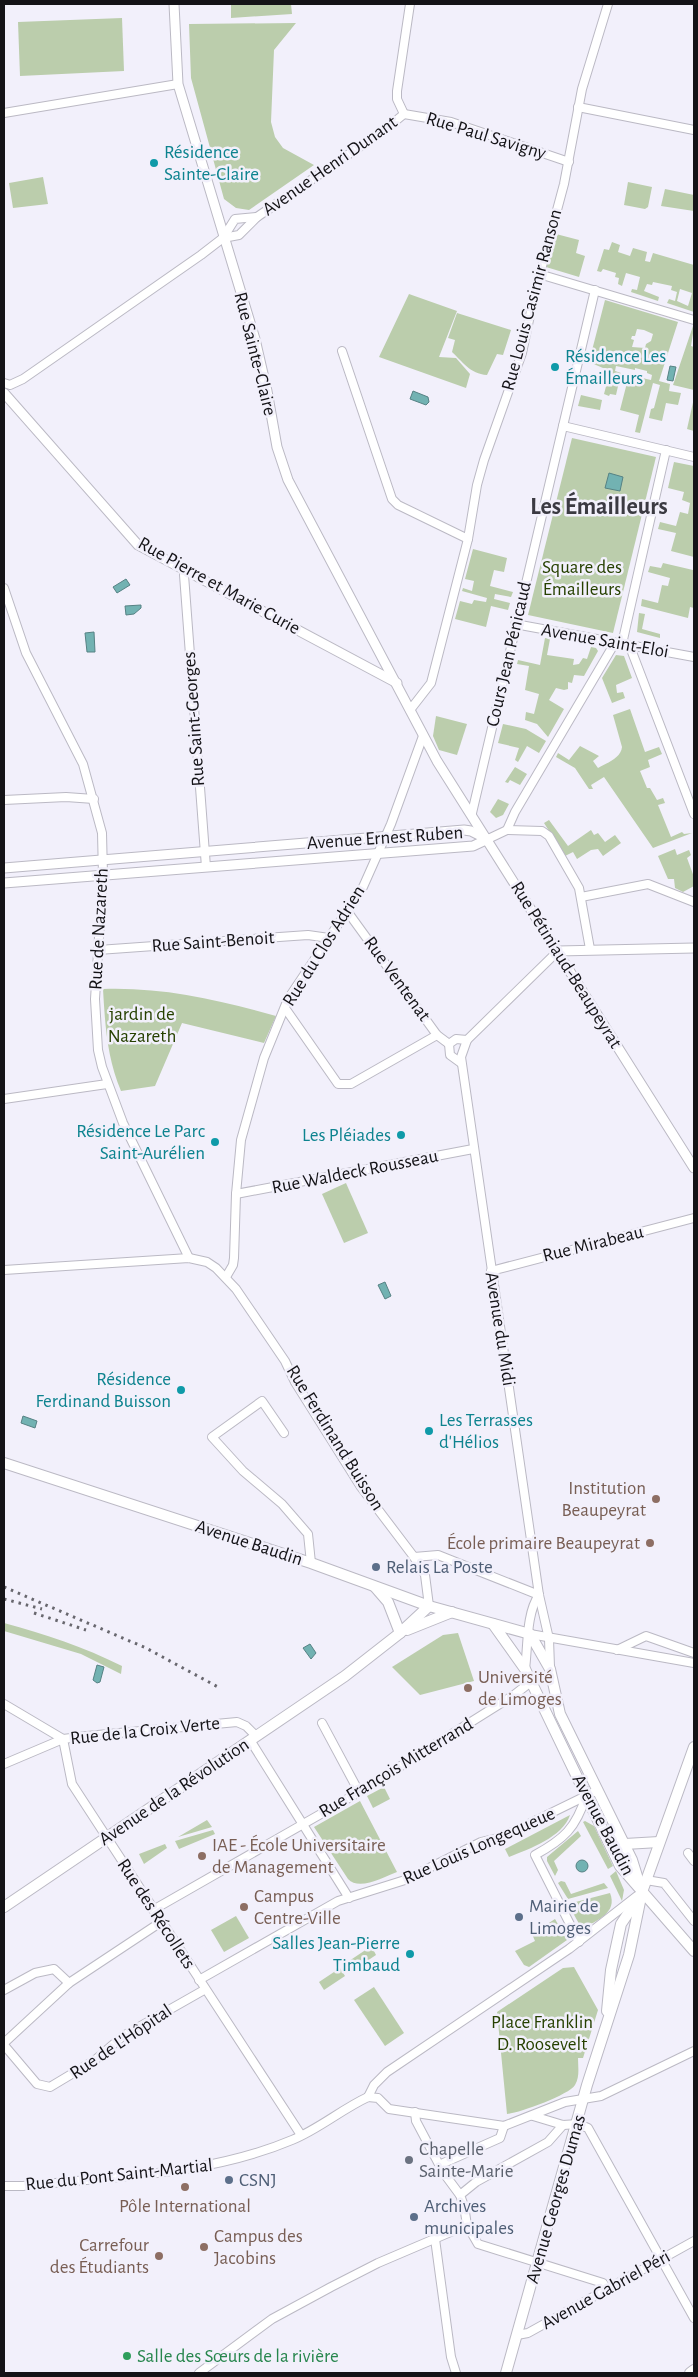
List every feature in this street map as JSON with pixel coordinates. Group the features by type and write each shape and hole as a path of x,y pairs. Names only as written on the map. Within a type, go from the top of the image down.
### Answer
{"main road":[{"name":"Avenue Baudin","path":"4,1463 311,1563 429,1606 530,1634 550,1669 560,1714 625,1844 642,1892"},
{"path":"375,1586 388,1602 400,1633"},
{"path":"400,1633 429,1606"},
{"path":"400,1633 452,1612"},
{"name":"Avenue Baudin","path":"493,1624 532,1681 620,1866 642,1892"},
{"name":"Avenue de la Révolution","path":"4,1907 345,1676 400,1633"},
{"path":"694,1747 642,1892 694,1951"},
{"path":"625,1844 659,1842"},
{"name":"Avenue Georges Dumas","path":"605,2025 611,1970 621,1924 642,1892"},
{"name":"Avenue Georges Dumas","path":"506,2373 605,2025 631,1946 642,1892"},
{"path":"690,2373 694,2370"}],"street":[{"name":"Rue Sainte-Claire","path":"174,4 178,84 254,339 268,391 277,447 288,480 410,710"},
{"path":"404,114 397,99 397,91 410,4"},
{"name":"Rue Louis Casimir Ranson","path":"410,710 431,683 468,539 482,468 522,352 569,162 578,107 587,68 608,4"},
{"path":"4,113 178,84"},
{"path":"578,107 694,130"},
{"name":"Rue Paul Savigny","path":"404,114 450,122 569,162"},
{"name":"Avenue Henri Dunant","path":"223,238 239,235 257,217 387,128 404,114"},
{"name":"Avenue Henri Dunant","path":"223,238 235,219 257,217"},
{"path":"4,384 10,385 23,379 144,297 223,238"},
{"path":"540,274 694,320"},
{"name":"Cours Jean Pénicaud","path":"472,813 595,290"},
{"path":"342,352 392,499 398,505 468,539"},
{"name":"Rue Pierre et Marie Curie","path":"4,393 138,545 397,683"},
{"path":"563,426 694,457"},
{"path":"507,830 515,812 613,646 622,644 666,450"},
{"name":"Rue Saint-Georges","path":"186,571 184,575 206,867"},
{"name":"Rue de Nazareth","path":"4,588 26,653 83,764 94,798 102,833 103,875 95,1027 98,1050 107,1084 123,1123 189,1258"},
{"name":"Avenue Saint-Eloi","path":"515,624 694,658"},
{"path":"634,646 632,652 694,814"},
{"name":"Rue Pétiniaud-Beaupeyrat","path":"410,710 437,761 472,813 694,1168"},
{"name":"Rue du Clos Adrien","path":"226,1277 233,1265 234,1258 236,1194 241,1140 264,1058 285,1008 315,956 363,887 423,736"},
{"path":"4,800 94,798"},
{"name":"Avenue Ernest Ruben","path":"4,868 204,853 464,830 471,831 488,839"},
{"path":"488,839 507,830 542,831 547,834 579,888 590,949"},
{"name":"Avenue Ernest Ruben","path":"4,883 472,846 488,839"},
{"path":"581,897 648,884 694,902"},
{"name":"Rue Ventenat","path":"347,911 437,1035 449,1044"},
{"name":"Rue Saint-Benoit","path":"98,950 308,935 328,938"},
{"path":"461,1063 462,1050 467,1040 558,950 694,948"},
{"path":"285,1008 338,1084 351,1084 437,1035"},
{"path":"461,1063 450,1054 449,1044 456,1039 467,1040"},
{"name":"Avenue du Midi","path":"461,1063 538,1595 549,1639"},
{"path":"4,1099 107,1084"},
{"name":"Rue Waldeck Rousseau","path":"236,1194 473,1149"},
{"name":"Rue Mirabeau","path":"491,1271 694,1218"},
{"path":"4,1270 189,1258 206,1262 226,1277"},
{"name":"Rue Ferdinand Buisson","path":"226,1277 285,1361 295,1382 361,1487 414,1557 424,1576 429,1606"},
{"path":"284,1433 262,1401 212,1436 243,1471 282,1504 308,1534 311,1563"},
{"path":"414,1557 438,1556 538,1595"},
{"name":"Avenue du Midi","path":"525,1669 534,1602 538,1595"},
{"path":"530,1634 549,1639 694,1663"},
{"path":"615,1650 630,1646 646,1636 694,1652"},
{"name":"Avenue Baudin","path":"549,1639 550,1669"},
{"name":"Rue François Mitterrand","path":"153,1910 359,1792 532,1681"},
{"path":"4,1704 63,1739"},
{"name":"Rue de la Croix Verte","path":"4,1764 63,1739 237,1722 246,1726 253,1738"},
{"path":"322,1723 359,1792"},
{"path":"253,1738 349,1898"},
{"name":"Rue des Récollets","path":"63,1739 72,1784 204,1990 302,2136"},
{"name":"Rue Louis Longequeue","path":"198,1980 338,1901 405,1880 481,1842 499,1839 598,1790"},
{"path":"578,1942 535,1855 550,1846 576,1822 586,1796"},
{"path":"688,1853 694,1861"},
{"path":"646,1880 664,1883 694,1921"},
{"path":"642,1892 578,1942 387,2072 374,2085 368,2097 378,2098 388,2109 504,2126 565,2102 601,2096 694,2051"},
{"path":"4,2044 69,1982 160,1922"},
{"path":"4,1990 35,1973 54,1969 69,1982"},
{"name":"Rue de L'Hôpital","path":"4,2044 37,2084 50,2087 95,2060 123,2036 204,1990"},
{"name":"Rue du Pont Saint-Martial","path":"4,2186 23,2186 194,2169 222,2164 302,2136 346,2107 368,2097"},
{"path":"414,2112 416,2121 439,2164 460,2195 467,2226 478,2244 603,2283 608,2290"},
{"path":"533,2116 563,2125 578,2124 588,2128 694,2318"},
{"path":"460,2195 476,2182 548,2142 563,2125"},
{"path":"439,2164 500,2138 504,2126"},
{"path":"199,2373 272,2320 356,2274 467,2226"},
{"path":"435,2239 451,2357 456,2373"},
{"name":"Avenue Gabriel Péri","path":"517,2335 528,2333 694,2241"}],"green space":[{"path":"231,4 291,4 292,14 231,18"},
{"path":"122,18 124,71 20,76 18,22"},
{"path":"296,23 274,50 271,122 275,137 283,148 314,165 249,210 236,208 224,199 191,78 189,24"},
{"path":"43,177 48,204 13,208 9,183"},
{"path":"628,182 652,187 648,207 645,209 624,205"},
{"path":"665,189 694,195 694,211 661,206"},
{"path":"556,234 579,240 576,253 585,256 579,277 546,267"},
{"path":"612,242 620,245 618,252 630,256 633,248 647,252 645,261 650,262 653,253 694,265 694,312 667,303 669,299 675,301 677,292 671,290 672,286 653,282 652,285 647,284 644,291 659,297 658,301 631,292 632,289 637,290 640,277 626,273 622,286 618,284 619,278 615,277 616,273 603,269 601,272 597,271 604,249 609,250","holes":["680,289 692,293 688,306 677,301"]},
{"path":"409,294 457,311 439,357 456,358 470,374 466,388 379,357"},
{"path":"605,300 678,322 659,381 670,384 669,391 681,393 678,405 666,403 662,421 649,418 651,409 654,408 660,385 653,383 640,433 635,432 639,415 620,410 629,375 651,380 652,375 647,373 647,371 635,368 635,370 616,366 615,371 621,373 616,395 610,394 609,396 604,394 610,371 589,362","holes":["637,329 653,334 651,341 646,344 645,348 632,347 634,340 631,339 632,336 635,336"]},
{"path":"457,313 511,330 503,355 497,354 487,375 471,370 452,352 455,340 448,338"},
{"path":"693,326 691,346 694,347 694,390 673,385"},
{"path":"581,395 602,400 600,410 578,406"},
{"path":"694,398 694,431 687,429"},
{"name":"Square des Émailleurs","path":"572,438 656,457 613,633 528,615"},
{"path":"674,462 694,466 694,557 671,551 676,533 658,529 660,522 676,526 680,512 688,514 690,503 682,500 684,492 668,488"},
{"path":"473,549 507,558 504,572 494,570 490,586 513,592 511,597 495,594 494,599 510,603 508,610 491,606 486,627 455,619 460,601 472,604 474,600 486,602 487,598 462,591 463,588 472,591 474,581 465,579"},
{"path":"663,563 693,570 694,567 694,608 690,607 688,618 641,606 642,599 658,603 662,585 668,586 670,578 648,572 650,566 661,568"},
{"path":"639,613 645,614 642,629 660,634 660,638 637,632"},
{"path":"545,638 550,639 547,655 574,659 573,665 579,664 583,658 587,659 591,647 596,648 598,651 584,676 574,675 572,683 568,682 568,689 556,688 549,700 564,709 548,737 537,724 525,720 526,712 534,714 539,694 525,690 529,666 517,664 518,660 540,665"},
{"path":"616,655 624,656 632,678 616,685 617,693 623,692 625,698 612,703 602,678"},
{"path":"630,709 645,752 659,747 662,754 648,760 650,767 640,771 647,788 650,788 657,800 663,798 665,803 658,805 671,837 682,832 684,834 692,833 653,848 604,777 591,785 593,789 589,789 575,768 556,757 558,753 569,760 580,746 599,756 593,761 598,768 613,760 619,754 622,747 613,715"},
{"path":"436,716 467,724 457,755 439,750 433,736"},
{"path":"503,724 526,729 546,741 539,753 527,746 518,762 515,760 519,748 498,743"},
{"path":"515,767 527,774 520,785 510,780 508,783 505,782"},
{"path":"498,799 509,804 503,815 496,818 490,812"},
{"path":"549,820 568,846 591,830 594,835 598,833 605,842 615,835 621,843 603,856 598,849 591,850 577,859 573,852 565,856 544,823"},
{"path":"675,849 677,855 689,850 691,855 687,858 694,877 694,886 683,892 675,888 674,879 668,879 658,856"},
{"name":"jardin de Nazareth","path":"103,989 169,992 276,1016 264,1043 182,1023 155,1086 121,1091 110,1053"},
{"path":"346,1183 368,1233 344,1243 322,1194"},
{"path":"4,1623 49,1636 93,1653 122,1666 121,1674 81,1654 4,1631"},
{"path":"458,1633 474,1681 420,1695 392,1667 443,1635"},
{"path":"384,1787 390,1799 373,1808 367,1796"},
{"path":"360,1801 397,1872 379,1880 358,1884 348,1879 314,1827"},
{"path":"570,1815 566,1823 553,1836 509,1857 505,1849"},
{"path":"207,1820 212,1827 178,1837"},
{"path":"585,1821 594,1826 613,1866 608,1869 583,1822"},
{"path":"213,1830 215,1834 179,1849 175,1841"},
{"path":"578,1831 581,1836 554,1861 558,1870 555,1876 547,1861 547,1857"},
{"path":"165,1844 167,1848 144,1864 139,1854"},
{"path":"616,1871 624,1890 622,1901 610,1876"},
{"path":"561,1881 565,1882 571,1894 604,1883 608,1888 568,1899 558,1883"},
{"path":"610,1893 612,1900 609,1911 600,1919 582,1929 568,1904"},
{"path":"236,1916 249,1938 224,1952 211,1930"},
{"path":"555,1919 567,1940 529,1967 524,1965 515,1951 535,1941 532,1934"},
{"path":"367,1949 374,1951 376,1955 355,1969 349,1961"},
{"name":"Place Franklin D. Roosevelt","path":"574,1967 598,2010 583,2058 578,2058 577,2082 564,2094 532,2107 507,2114 497,2012 563,1968"},
{"path":"340,1968 345,1976 324,1990 319,1982"},
{"path":"374,1987 404,2033 385,2046 354,2000"}],"shaded area":[{"path":"670,366 676,367 673,381 667,380"},
{"path":"413,391 428,397 429,402 426,405 410,399"},
{"path":"609,473 623,477 620,491 605,488"},
{"path":"126,579 130,585 117,593 113,587"},
{"path":"141,605 141,608 134,614 126,615 125,606"},
{"path":"94,632 95,652 87,652 85,633"},
{"path":"385,1282 391,1296 385,1299 378,1285"},
{"path":"23,1416 37,1421 35,1428 21,1423"},
{"path":"310,1644 316,1653 311,1659 303,1648"},
{"path":"97,1665 104,1667 100,1682 97,1683 93,1680"},
{"path":"582,1860 588,1866 582,1872 576,1866"}],"railway":[{"path":"4,1587 146,1648 218,1687"},
{"path":"4,1599 42,1609"},
{"path":"34,1613 86,1630"}],"place":[{"name":"Résidence Sainte-Claire","path":"154,163"},
{"name":"Résidence Les Émailleurs","path":"555,367"},
{"name":"Les Pléiades","path":"401,1135"},
{"name":"Résidence Le Parc Saint-Aurélien","path":"215,1142"},
{"name":"Résidence Ferdinand Buisson","path":"181,1390"},
{"name":"Les Terrasses d'Hélios","path":"429,1431"},
{"name":"Institution Beaupeyrat","path":"656,1499"},
{"name":"École primaire Beaupeyrat","path":"650,1543"},
{"name":"Relais La Poste","path":"376,1567"},
{"name":"Université de Limoges","path":"468,1688"},
{"name":"IAE - École Universitaire de Management","path":"202,1856"},
{"name":"Campus Centre-Ville","path":"244,1907"},
{"name":"Mairie de Limoges","path":"519,1917"},
{"name":"Salles Jean-Pierre Timbaud","path":"410,1954"},
{"name":"Chapelle Sainte-Marie","path":"409,2160"},
{"name":"CSNJ","path":"229,2180"},
{"name":"Pôle International","path":"185,2187"},
{"name":"Archives municipales","path":"414,2217"},
{"name":"Campus des Jacobins","path":"204,2247"},
{"name":"Carrefour des Étudiants","path":"159,2256"},
{"name":"Salle des Sœurs de la rivière","path":"127,2356"}],"district":[{"name":"Les Émailleurs","path":"599,507"}]}
